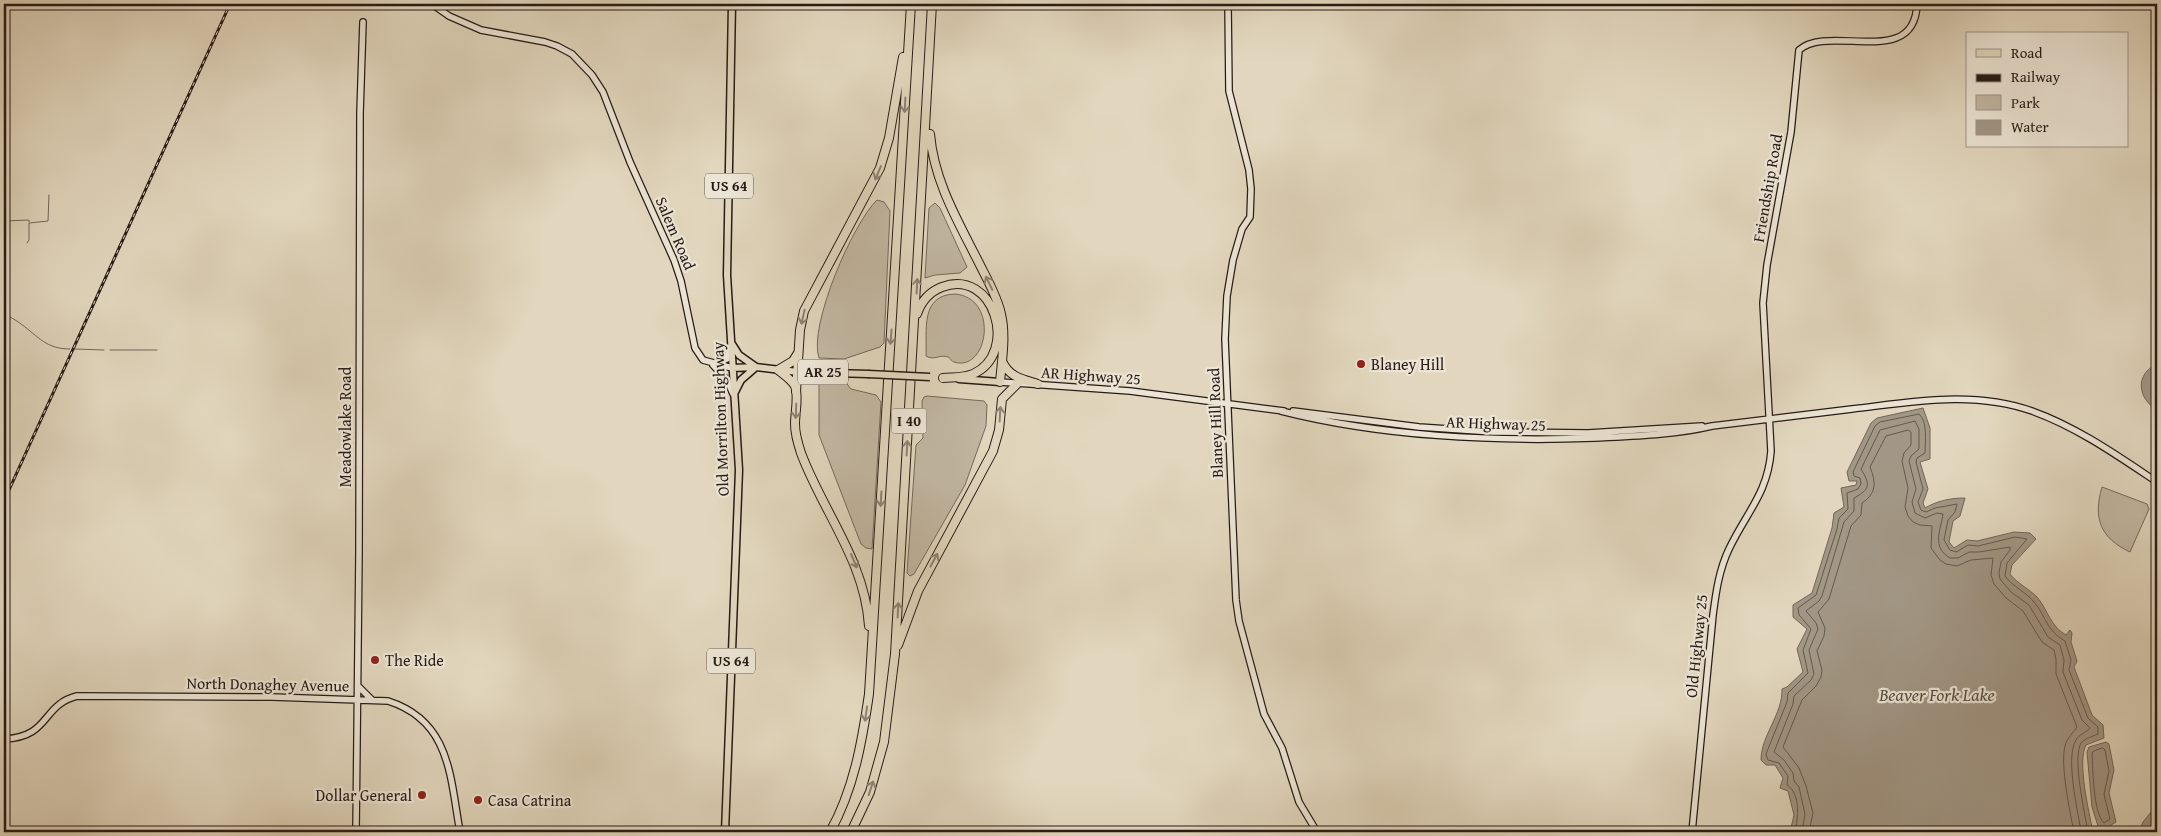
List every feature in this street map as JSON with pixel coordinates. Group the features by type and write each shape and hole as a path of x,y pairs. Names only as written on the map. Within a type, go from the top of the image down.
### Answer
{"highway":[{"name":"I 40","path":"830,832 847,796 858,762 869,694 911,4"},
{"name":"I 40","path":"851,832 870,792 884,742 895,654 928,107 932,4"},
{"path":"869,694 869,625 864,588 852,557 801,454 795,429 796,392 803,315 808,301 875,180 883,160 910,23"},
{"path":"928,107 931,144 939,179 999,305 1003,329 1000,382"},
{"path":"915,324 920,306 927,296 937,289 948,285 963,285 974,289 985,297 992,307 997,322 998,338 991,360 971,375 943,378"},
{"path":"796,392 790,379 778,370 795,359 800,343"},
{"path":"1002,360 1006,369 1016,377 1038,384"},
{"path":"895,654 918,591 993,451 999,430 1002,399 1018,383"}],"main road":[{"name":"Old Morrilton Highway","path":"725,832 739,470 727,275 732,4"},
{"path":"731,343 739,355 756,367 741,380 733,395"},
{"name":"Salem Road","path":"732,368 756,367 798,372 943,378"},
{"name":"AR 25","path":"943,378 1000,382"}],"street":[{"name":"Salem Road","path":"432,4 449,16 481,30 545,42 556,46 572,54 598,83 630,162 674,260 681,281 695,348 703,360 732,368"},
{"name":"Blaney Hill Road","path":"1228,4 1229,91 1237,129 1246,155 1251,189 1250,216 1242,229 1233,260 1227,296 1226,339 1235,587 1239,621 1264,714 1282,748 1300,802 1316,832"},
{"name":"Friendship Road","path":"1768,474 1771,451 1763,303 1791,132 1799,50 1806,44 1820,42 1874,42 1892,38 1904,33 1912,26 1916,16 1917,4"},
{"name":"Meadowlake Road","path":"356,832 359,168 363,22"},
{"path":"712,363 722,362 727,359 731,343"},
{"path":"712,363 727,380 733,395"},
{"name":"AR 25","path":"1000,382 1018,383"},
{"name":"AR Highway 25","path":"1018,383 1130,391 1228,403 1281,411 1307,418 1392,430 1509,439 1629,437 1690,431 1712,426 1769,419"},
{"name":"AR 25","path":"1769,419 1946,398 2004,403 2053,419 2101,446 2157,482"},
{"name":"Old Highway 25","path":"1692,832 1712,619 1718,581 1729,549 1762,491 1768,474"},
{"path":"358,685 363,694 372,700"},
{"name":"North Donaghey Avenue","path":"4,739 24,737 34,732 64,699 77,696 388,701 410,710 435,733 446,756 460,832"}],"green space":[{"path":"877,200 884,202 890,211 884,343 880,347 844,359 819,358 817,343 826,300 856,230"},
{"path":"935,203 940,208 967,267 960,273 935,275 925,278 929,208"},
{"path":"955,294 969,299 979,308 983,320 984,334 981,346 975,357 966,362 954,362 945,356 932,358 926,356 926,325 931,307 936,300"},
{"path":"837,378 844,380 851,389 876,395 881,402 872,549 866,548 861,544 819,435 819,385 826,379"},
{"path":"927,396 984,401 987,405 986,426 965,485 914,574 910,576 907,573 916,445 923,438 922,401"},
{"path":"2102,487 2147,504 2149,509 2130,552 2112,540 2101,526 2098,508"}],"water":[{"path":"2157,364 2157,410 2145,399 2141,386 2145,374"},
{"name":"Beaver Fork Lake","path":"1923,408 1930,428 1930,459 1920,462 1928,489 1923,503 1925,508 1944,500 1965,498 1960,516 1953,521 1949,542 1954,548 1967,540 1977,541 2014,532 2030,533 2036,539 2012,565 2010,574 2037,597 2056,627 2066,635 2070,630 2072,633 2071,642 2077,661 2074,667 2092,715 2103,725 2104,738 2086,745 2083,763 2083,775 2093,832 1790,832 1794,815 1788,791 1780,788 1783,778 1775,765 1766,765 1761,760 1764,742 1779,707 1782,689 1787,687 1803,672 1797,649 1807,629 1793,617 1793,605 1812,593 1832,528 1834,513 1844,507 1841,488 1856,485 1857,481 1849,481 1847,472 1871,423 1877,418"},
{"path":"2106,742 2109,744 2114,770 2109,793 2116,822 2108,827 2106,832 2097,832 2099,829 2092,807 2087,752 2089,747"},
{"path":"2156,806 2157,832 2139,832 2143,822"}],"waterway":[{"path":"27,243 29,240 29,223 48,221 49,195"},
{"path":"4,221 29,220 29,222"},
{"path":"4,314 17,321 49,345 70,349"},
{"path":"75,349 104,350"},
{"path":"110,350 157,350"}],"railway":[{"path":"4,501 230,4"}],"place":[{"name":"Blaney Hill","path":"1361,364"},
{"name":"The Ride","path":"375,660"},
{"name":"Dollar General","path":"422,795"},
{"name":"Casa Catrina","path":"478,800"}]}
